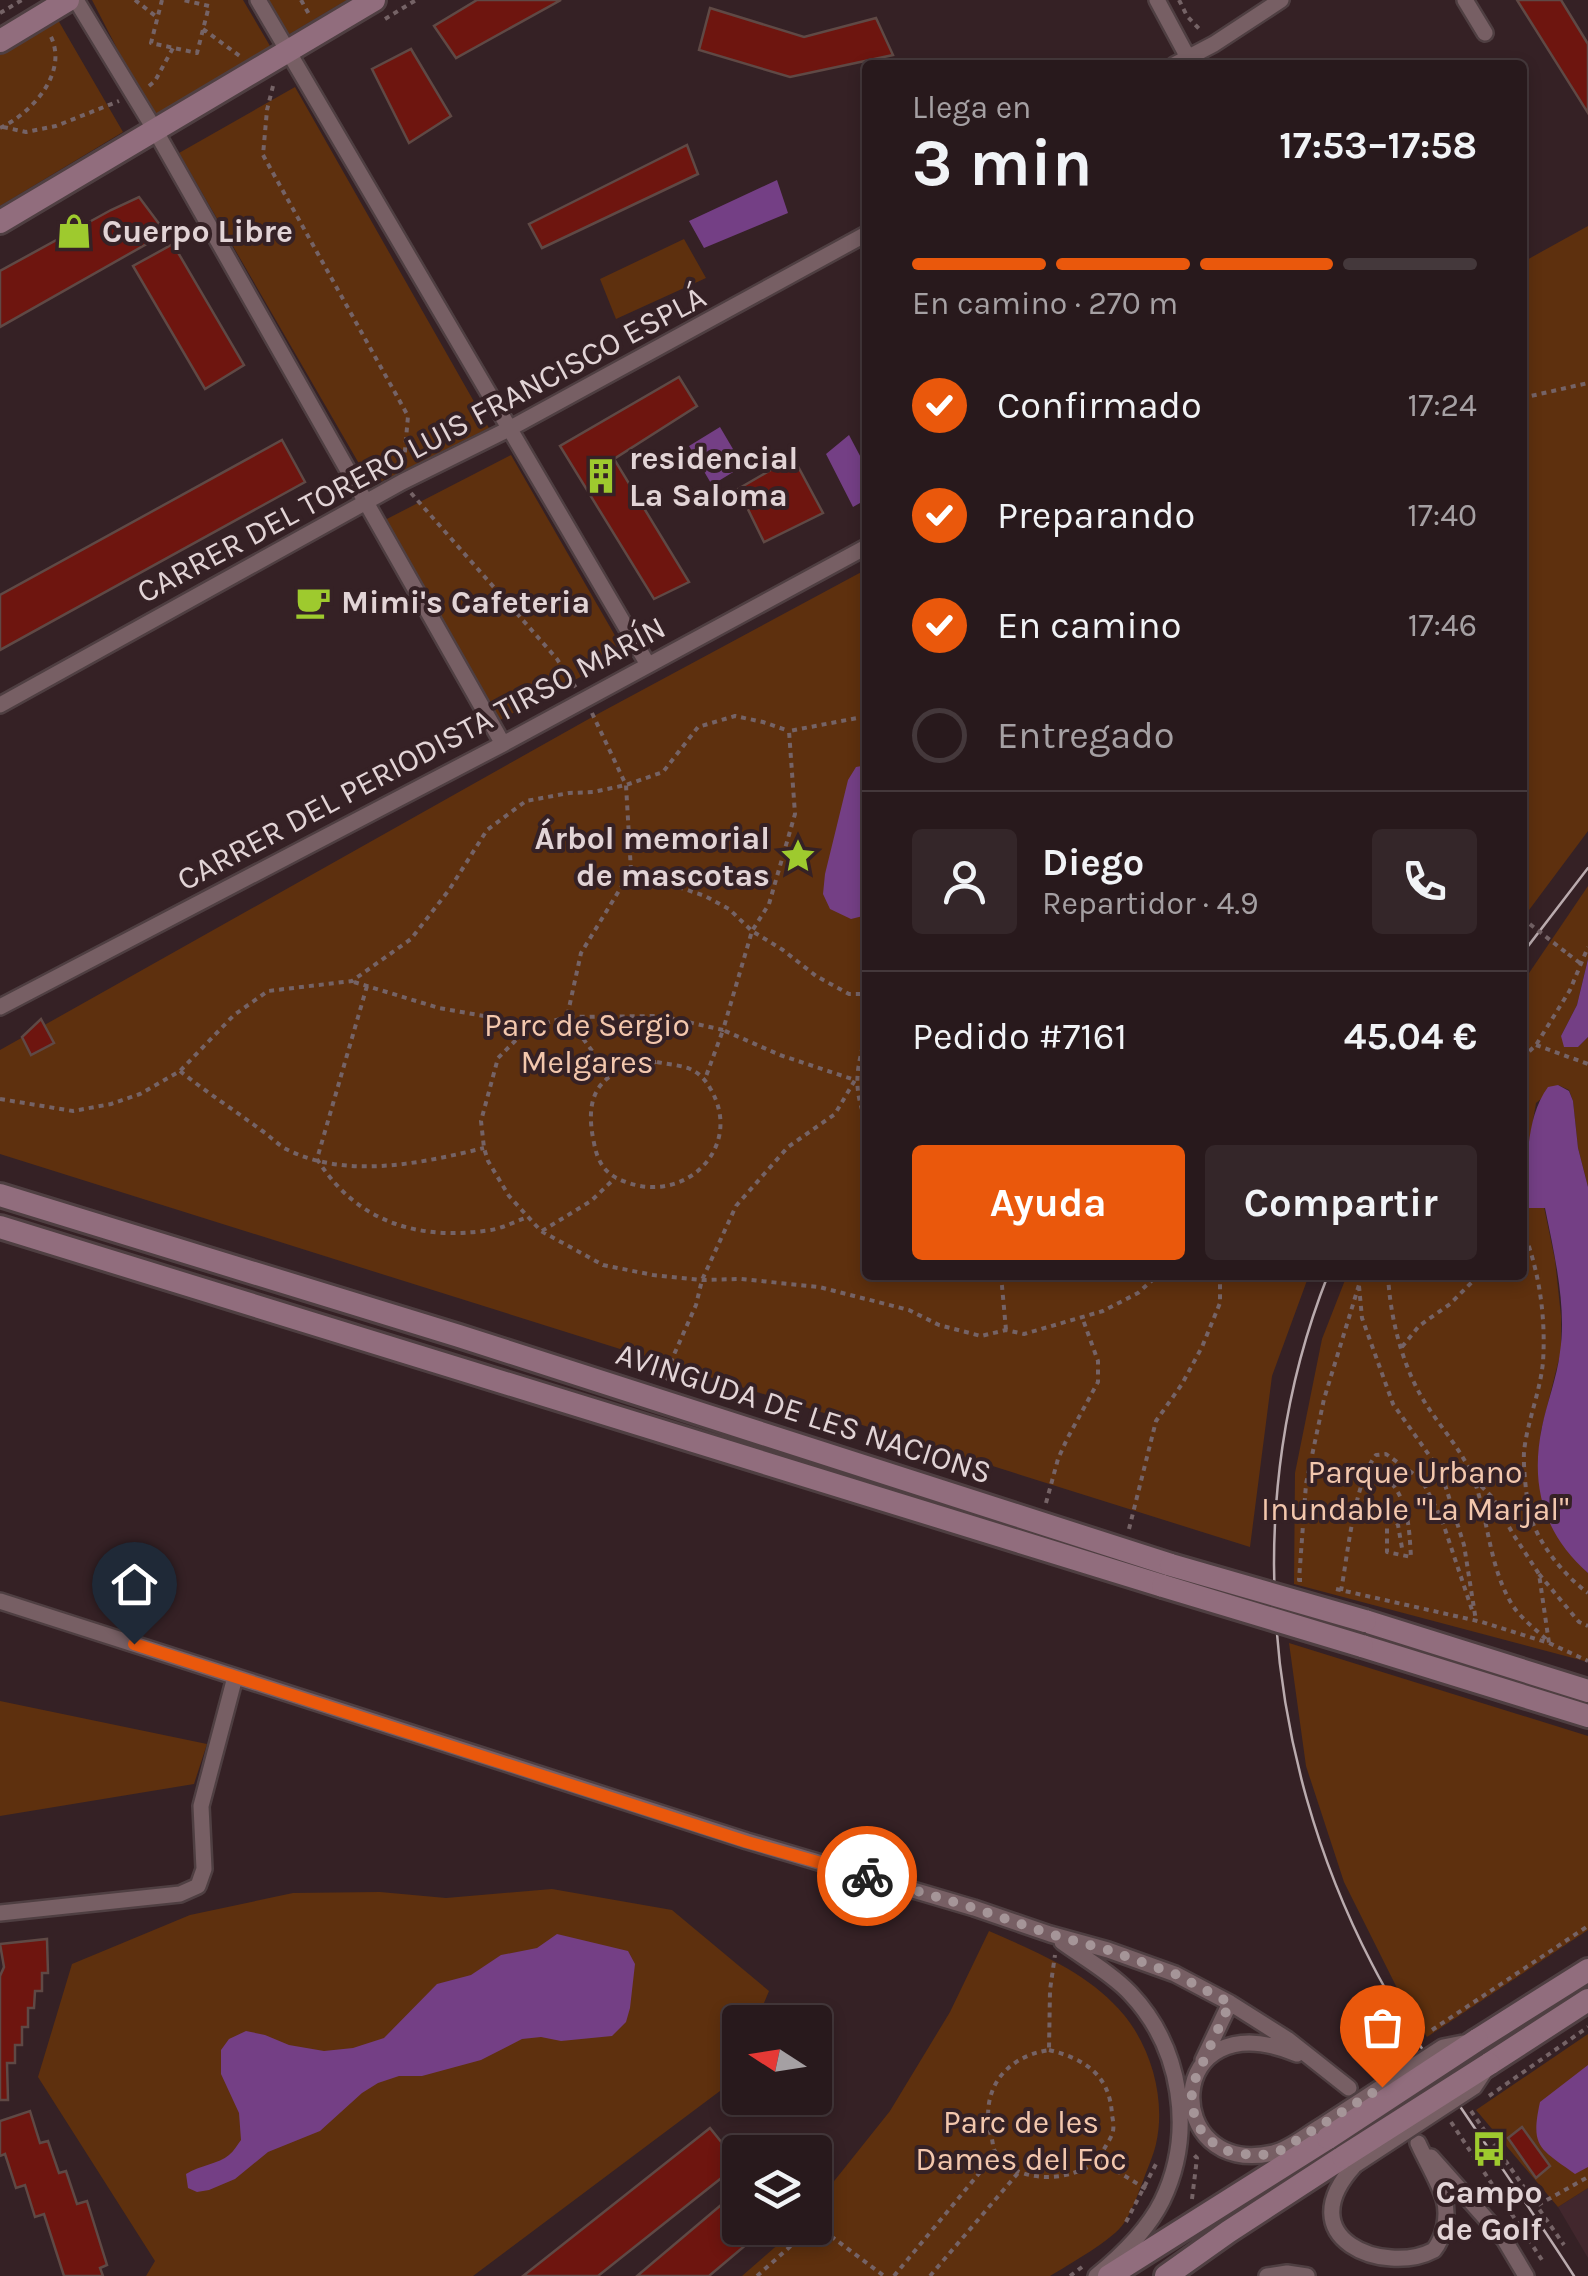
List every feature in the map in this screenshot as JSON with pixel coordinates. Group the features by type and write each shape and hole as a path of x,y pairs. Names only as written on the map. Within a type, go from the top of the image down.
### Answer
{"street":[{"path":"0,41 68,0"},
{"path":"76,0 155,130 503,744"},
{"path":"258,0 648,664"},
{"path":"0,222 374,0"},
{"path":"1157,0 1184,60"},
{"path":"1188,60 1280,0"},
{"path":"1464,0 1484,33"},
{"name":"CARRER DEL TORERO LUIS FRANCISCO ESPLÁ","path":"0,705 402,482 509,429 862,235"},
{"name":"CARRER DEL PERIODISTA TIRSO MARÍN","path":"0,1006 503,744 862,549"},
{"name":"AVINGUDA DE LES NACIONS","path":"0,1196 460,1336 1362,1646 1588,1716"},
{"name":"AVINGUDA DE LES NACIONS","path":"0,1227 1167,1576 1364,1621 1588,1691"},
{"path":"0,1601 747,1842 974,1908 1175,1974 1288,2038 1349,2088"},
{"path":"0,1912 180,1894 198,1886 204,1868 200,1806 235,1677"},
{"path":"1050,1934 1130,1992 1162,2037 1180,2106 1181,2130 1174,2170 1161,2203 1126,2252 1091,2270"},
{"path":"1166,2276 1477,2040 1588,1970"},
{"path":"1109,2276 1489,2064 1588,2000"},
{"path":"1230,2003 1193,2084 1191,2103 1204,2136 1223,2150 1256,2156 1336,2147"},
{"path":"1204,2060 1227,2046 1250,2042 1273,2044 1310,2059"},
{"path":"1336,2147 1344,2177 1330,2217 1335,2241 1359,2266 1376,2273 1411,2268 1426,2260 1440,2242 1446,2220 1444,2200 1418,2143 1504,2240 1526,2276"},
{"path":"1267,2276 1306,2276"}],"path":[{"path":"0,13 22,0"},
{"path":"135,0 158,18"},
{"path":"162,0 151,43 197,53 209,6 184,0"},
{"path":"2,128 34,105 49,80 56,57 54,41 40,17"},
{"path":"203,29 274,83 263,155 408,416 402,482 557,659 594,716 626,785 631,872 581,953 567,1017 610,1074"},
{"path":"2,128 26,132 56,126 133,96 155,81 173,48"},
{"path":"1527,397 1588,383"},
{"path":"352,981 411,939 487,830 526,801 569,792 594,792 663,772 698,727 735,716 789,731 862,717"},
{"path":"705,1079 752,930 770,904 795,814 789,731"},
{"path":"631,872 704,896 729,909 816,976 849,994 862,994"},
{"path":"1527,922 1580,964"},
{"path":"1527,1053 1570,990 1588,947"},
{"path":"0,1099 73,1112 140,1094 180,1071 234,1015 268,991 352,981 438,1008 528,1028"},
{"path":"367,986 317,1159 332,1182 369,1213 426,1233 494,1230 528,1216"},
{"path":"855,1080 780,1056 722,1030 661,1016 567,1017 528,1028 498,1058 481,1121 484,1148 509,1196 541,1231 604,1265 652,1276 818,1287 909,1310 939,1326 981,1336 1006,1330 1024,1334 1102,1312 1138,1293 1152,1280"},
{"path":"1536,1045 1588,1064"},
{"path":"664,1377 736,1206 788,1146 836,1114 855,1080 862,1051"},
{"path":"657,1062 689,1068 705,1079 721,1105 720,1135 703,1166 682,1184 644,1189 614,1178 602,1168 590,1122 595,1093 610,1074 629,1065 657,1062"},
{"path":"180,1071 286,1148 317,1159 350,1166 391,1165 484,1148"},
{"path":"855,1080 862,1112"},
{"path":"541,1231 591,1202 614,1178"},
{"path":"1527,1244 1543,1308 1543,1365 1524,1455 1531,1518 1558,1563 1588,1592"},
{"path":"1001,1280 1006,1330"},
{"path":"1129,1529 1156,1421 1202,1348 1220,1303 1220,1280"},
{"path":"1313,1583 1300,1580 1306,1484 1324,1398 1360,1280"},
{"path":"1389,1280 1397,1330 1410,1373 1473,1478 1495,1566 1514,1607 1549,1643"},
{"path":"1402,1347 1420,1326 1474,1280"},
{"path":"1359,1284 1362,1318 1393,1404 1441,1472 1464,1545 1476,1621"},
{"path":"1045,1504 1058,1459 1098,1382 1098,1361 1082,1317"},
{"path":"1341,1590 1367,1466 1376,1455 1386,1454 1422,1480 1442,1520 1476,1621"},
{"path":"1354,1523 1370,1494 1387,1478 1408,1512 1411,1557 1386,1552 1387,1517 1393,1517 1398,1525 1402,1548"},
{"path":"1473,1478 1494,1498 1538,1574 1588,1626"},
{"path":"1538,1574 1549,1643"},
{"path":"1327,1587 1476,1621 1549,1643 1588,1661"},
{"path":"1432,2030 1588,1926"},
{"path":"1049,2050 1054,1955"},
{"path":"1485,2100 1588,2027"},
{"path":"1049,2050 1074,2056 1095,2071 1111,2096 1113,2131 1099,2160 1084,2170 1044,2177 1018,2172 996,2154 988,2125 988,2102 1011,2063 1049,2050"},
{"path":"1470,2110 1564,2245"},
{"path":"1449,2119 1542,2260"},
{"path":"894,2276 996,2154"},
{"path":"1124,2226 1162,2154"},
{"path":"930,2276 1018,2172"},
{"path":"1538,2206 1588,2177"},
{"path":"832,2239 884,2276"},
{"path":"757,2276 792,2245"},
{"path":"1070,2276 1091,2270"}],"shaded area":[{"path":"777,180 788,213 704,248 689,221"},
{"path":"720,427 743,466 712,485 689,446"},
{"path":"849,435 862,460 862,502 853,507 826,454"},
{"path":"862,766 862,916 851,919 830,909 823,894 848,780 856,767"},
{"path":"1588,959 1588,1037 1578,1047 1564,1047 1561,1036 1577,1005"},
{"path":"1558,1085 1569,1091 1573,1101 1578,1148 1588,1187 1588,1573 1560,1541 1539,1488 1542,1427 1562,1335 1558,1280 1545,1208 1527,1208 1531,1130 1548,1087"},
{"path":"557,1934 628,1951 635,1964 630,2008 626,2022 612,2036 561,2041 522,2039 481,2060 378,2083 320,2131 268,2152 235,2179 209,2190 197,2192 188,2188 186,2174 225,2158 241,2140 239,2113 221,2074 221,2050 229,2039 246,2031 324,2051 353,2048 384,2038 437,1984 471,1975 501,1955 537,1948"},
{"path":"1588,2065 1588,2167 1575,2174 1541,2146 1537,2117 1540,2102"},
{"path":"1588,2188 1588,2258 1558,2207"}],"green space":[{"path":"92,0 243,0 273,51 157,118"},
{"path":"268,0 347,0 288,35"},
{"path":"58,20 123,132 0,206 0,55"},
{"path":"295,87 489,428 372,486 179,153"},
{"path":"1588,226 1588,831 1527,913 1527,260"},
{"path":"684,239 706,278 616,319 600,279"},
{"path":"511,455 625,653 500,720 383,521"},
{"name":"Parc de Sergio Melgares","path":"862,572 862,1280 1307,1280 1272,1376 1250,1547 0,1154 0,1050 594,716"},
{"name":"Parque Urbano Inundable \"La Marjal\"","path":"1588,886 1588,959 1577,1005 1561,1036 1578,1047 1588,1037 1588,1187 1578,1148 1573,1101 1569,1090 1558,1085 1536,1103 1527,1180 1527,976"},
{"name":"Parque Urbano Inundable \"La Marjal\"","path":"1544,1207 1555,1260 1561,1351 1541,1431 1538,1466 1567,1548 1588,1573 1588,1662 1294,1584 1295,1473 1322,1339 1345,1280 1527,1280 1527,1208"},
{"path":"1289,1643 1588,1736 1588,1930 1427,2037 1399,1992 1344,1882 1306,1766"},
{"path":"0,1701 207,1744 194,1784 0,1816"},
{"path":"552,1889 672,1910 769,1991 763,2005 722,2005 722,2089 473,2276 146,2276 155,2261 38,2077 72,1964 190,1915 293,1893 380,1892 446,1898"},
{"name":"Parc de les Dames del Foc","path":"989,1931 1079,1976 1124,2015 1149,2059 1158,2093 1159,2128 1152,2158 1124,2223 1101,2244 1050,2276 742,2276 778,2245 832,2245 832,2184 890,2111 950,2012"},
{"path":"1588,2034 1588,2188 1558,2207 1476,2110"}],"building":[{"path":"477,0 561,0 456,58 434,26"},
{"path":"1517,0 1561,0 1588,44 1588,113"},
{"path":"710,8 804,37 876,18 893,55 790,77 699,50"},
{"path":"411,49 451,116 409,143 372,69"},
{"path":"687,145 698,174 542,248 529,224"},
{"path":"139,197 166,233 0,327 0,271"},
{"path":"173,244 244,365 205,389 133,266"},
{"name":"residencial La Saloma","path":"679,377 697,406 614,459 689,582 654,599 560,446"},
{"path":"282,440 305,482 0,650 0,595"},
{"path":"793,457 823,513 764,542 738,489"},
{"path":"41,1019 54,1043 31,1055 22,1037"},
{"path":"47,1939 48,1973 42,1973 42,1991 35,1991 34,2008 28,2008 28,2027 22,2027 22,2045 15,2045 15,2063 7,2063 8,2100 0,2100 0,1976 4,1967 0,1944"},
{"path":"30,2111 40,2143 48,2141 59,2173 66,2171 77,2204 87,2201 107,2265 100,2268 103,2276 64,2276 44,2214 35,2217 25,2185 16,2188 5,2154 0,2156 0,2121"},
{"path":"1522,2127 1550,2166 1536,2178 1508,2138"},
{"path":"710,2128 722,2143 722,2178 598,2276 523,2276"},
{"path":"722,2204 722,2245 746,2245 709,2276 637,2276"}],"tram line":[{"path":"1527,947 1588,868"},
{"path":"1326,1280 1300,1360 1282,1447 1275,1535 1276,1624 1287,1712 1307,1799 1335,1883 1380,1980 1574,2276"}],"way so far":[{"path":"867,1876 1108,1950 1175,1974 1230,2003 1193,2084 1191,2103 1204,2136 1223,2150 1256,2156 1278,2152 1382,2087"}],"place":[{"name":"Cuerpo Libre","path":"74,231"},
{"name":"residencial La Saloma","path":"601,476"},
{"name":"Mimi's Cafeteria","path":"313,602"},
{"name":"Árbol memorial de mascotas","path":"798,856"},
{"name":"Campo de Golf","path":"1489,2149"}],"route":[{"path":"134,1644 747,1842 867,1876"}]}
